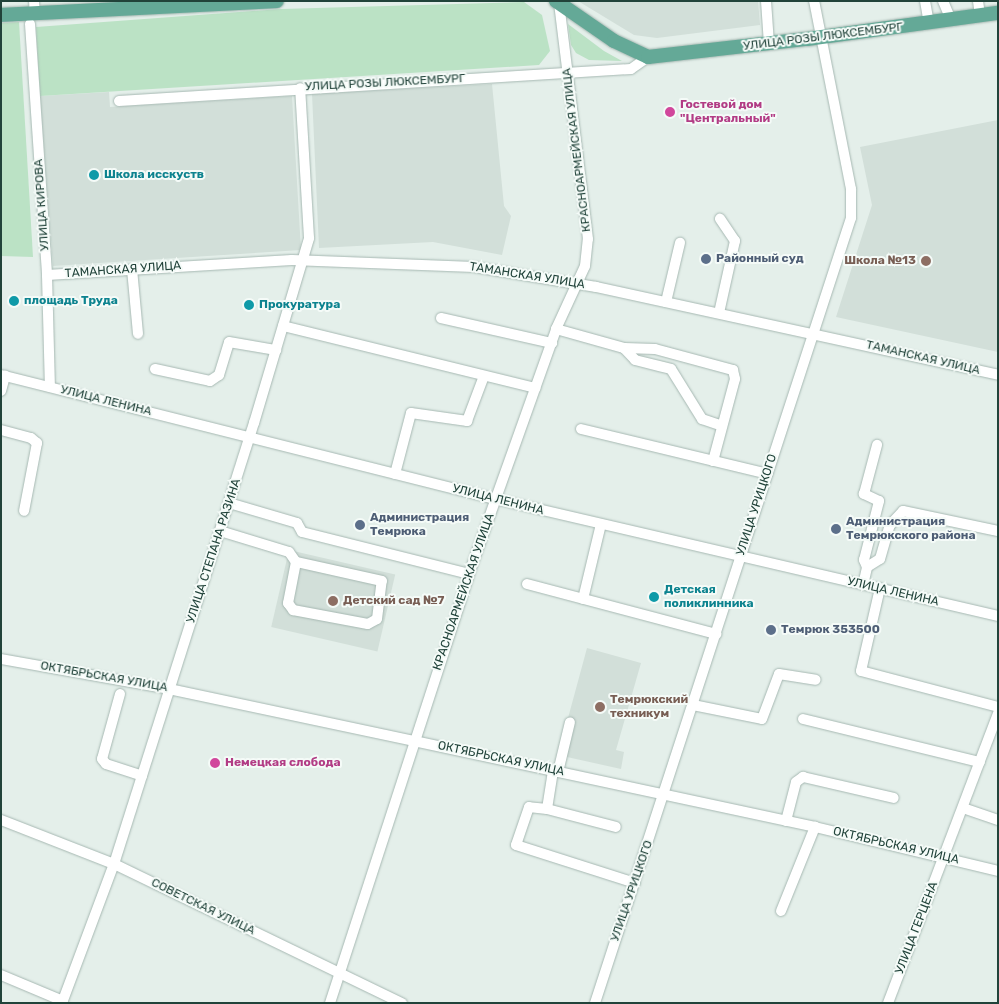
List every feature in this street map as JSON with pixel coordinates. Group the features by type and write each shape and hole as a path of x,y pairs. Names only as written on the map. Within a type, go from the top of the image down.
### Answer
{"main road":[{"path":"1,15 277,1"},
{"name":"УЛИЦА РОЗЫ ЛЮКСЕМБУРГ","path":"558,2 622,46 648,57 822,38 998,13"}],"street":[{"path":"766,1 769,44"},
{"name":"УЛИЦА УРИЦКОГО","path":"595,1003 665,795 740,556 815,333 854,204 814,1"},
{"path":"925,1 929,24"},
{"path":"943,1 951,20"},
{"path":"978,1 980,16"},
{"name":"КРАСНОАРМЕЙСКАЯ УЛИЦА","path":"330,1003 468,574 556,329 585,266 588,239 558,2"},
{"name":"УЛИЦА КИРОВА","path":"33,13 50,387"},
{"name":"УЛИЦА РОЗЫ ЛЮКСЕМБУРГ","path":"119,101 300,88 631,69 648,57"},
{"name":"УЛИЦА СТЕПАНА РАЗИНА","path":"63,1002 114,864 250,437 309,238 300,88"},
{"path":"719,313 735,240 720,219"},
{"path":"666,302 680,243"},
{"name":"ТАМАНСКАЯ УЛИЦА","path":"46,275 303,260 465,266 577,284 666,302 815,333 998,375"},
{"path":"132,269 138,334"},
{"path":"441,318 552,343"},
{"path":"283,326 535,388"},
{"path":"556,329 624,348 655,349 733,370 735,379 713,461"},
{"path":"155,369 210,381 219,375 229,342 276,350"},
{"path":"624,348 635,360 674,371 702,419 722,426"},
{"path":"1,391 3,375"},
{"name":"УЛИЦА ЛЕНИНА","path":"3,375 495,499 998,616"},
{"path":"395,474 411,413 467,421 484,376"},
{"path":"581,429 768,474"},
{"path":"1,430 31,438 37,443 24,511"},
{"path":"863,585 867,567 864,560 879,501 864,494 877,445"},
{"path":"229,503 297,523 302,532 468,574"},
{"path":"867,567 880,559 890,525 902,511 998,532"},
{"path":"583,599 601,524"},
{"path":"220,531 289,552 296,562 382,580 377,619 368,624 289,608 296,562"},
{"path":"528,584 716,634"},
{"path":"880,588 861,670 998,707"},
{"name":"ОКТЯБРЬСКАЯ УЛИЦА","path":"1,659 169,689 414,740 815,827 998,871"},
{"path":"693,705 762,719 779,674 816,680"},
{"path":"120,694 102,759 106,764 142,776"},
{"name":"УЛИЦА ГЕРЦЕНА","path":"888,1003 980,762 993,740 998,713"},
{"path":"803,719 980,762"},
{"path":"547,810 570,722"},
{"path":"786,821 796,782 804,777 894,798"},
{"path":"616,827 529,807 516,845 635,883"},
{"path":"963,808 998,820"},
{"name":"СОВЕТСКАЯ УЛИЦА","path":"1,820 114,864 402,1003"},
{"path":"781,911 815,827"},
{"path":"1,975 63,1002"}],"shaded area":[{"path":"578,1 758,1 760,25 657,38 634,35"},
{"path":"492,84 504,206 511,216 502,255 433,242 319,248 312,94"},
{"path":"109,92 110,107 292,96 301,250 53,266 40,96"},
{"name":"Школа №13","path":"998,120 998,352 836,317 872,205 860,147"},
{"name":"Детский сад №7","path":"289,550 395,575 377,651 271,627"},
{"name":"Темрюкский техникум","path":"587,648 641,663 616,750 624,752 621,769 558,755"}],"green space":[{"path":"524,2 542,15 550,51 539,65 40,96 36,27 281,9"},
{"path":"19,22 33,257 1,256 1,23"},
{"path":"568,24 604,51 622,61 589,60 576,53 571,45"}],"place":[{"name":"Гостевой дом \"Центральный\"","path":"670,112"},
{"name":"Школа исскуств","path":"94,175"},
{"name":"Районный суд","path":"706,259"},
{"name":"Школа №13","path":"926,261"},
{"name":"площадь Труда","path":"14,301"},
{"name":"Прокуратура","path":"249,305"},
{"name":"Администрация Темрюка","path":"360,525"},
{"name":"Администрация Темрюкского района","path":"836,529"},
{"name":"Детская поликлинника","path":"654,597"},
{"name":"Детский сад №7","path":"333,601"},
{"name":"Темрюк 353500","path":"771,630"},
{"name":"Темрюкский техникум","path":"600,707"},
{"name":"Немецкая слобода","path":"215,763"}]}
